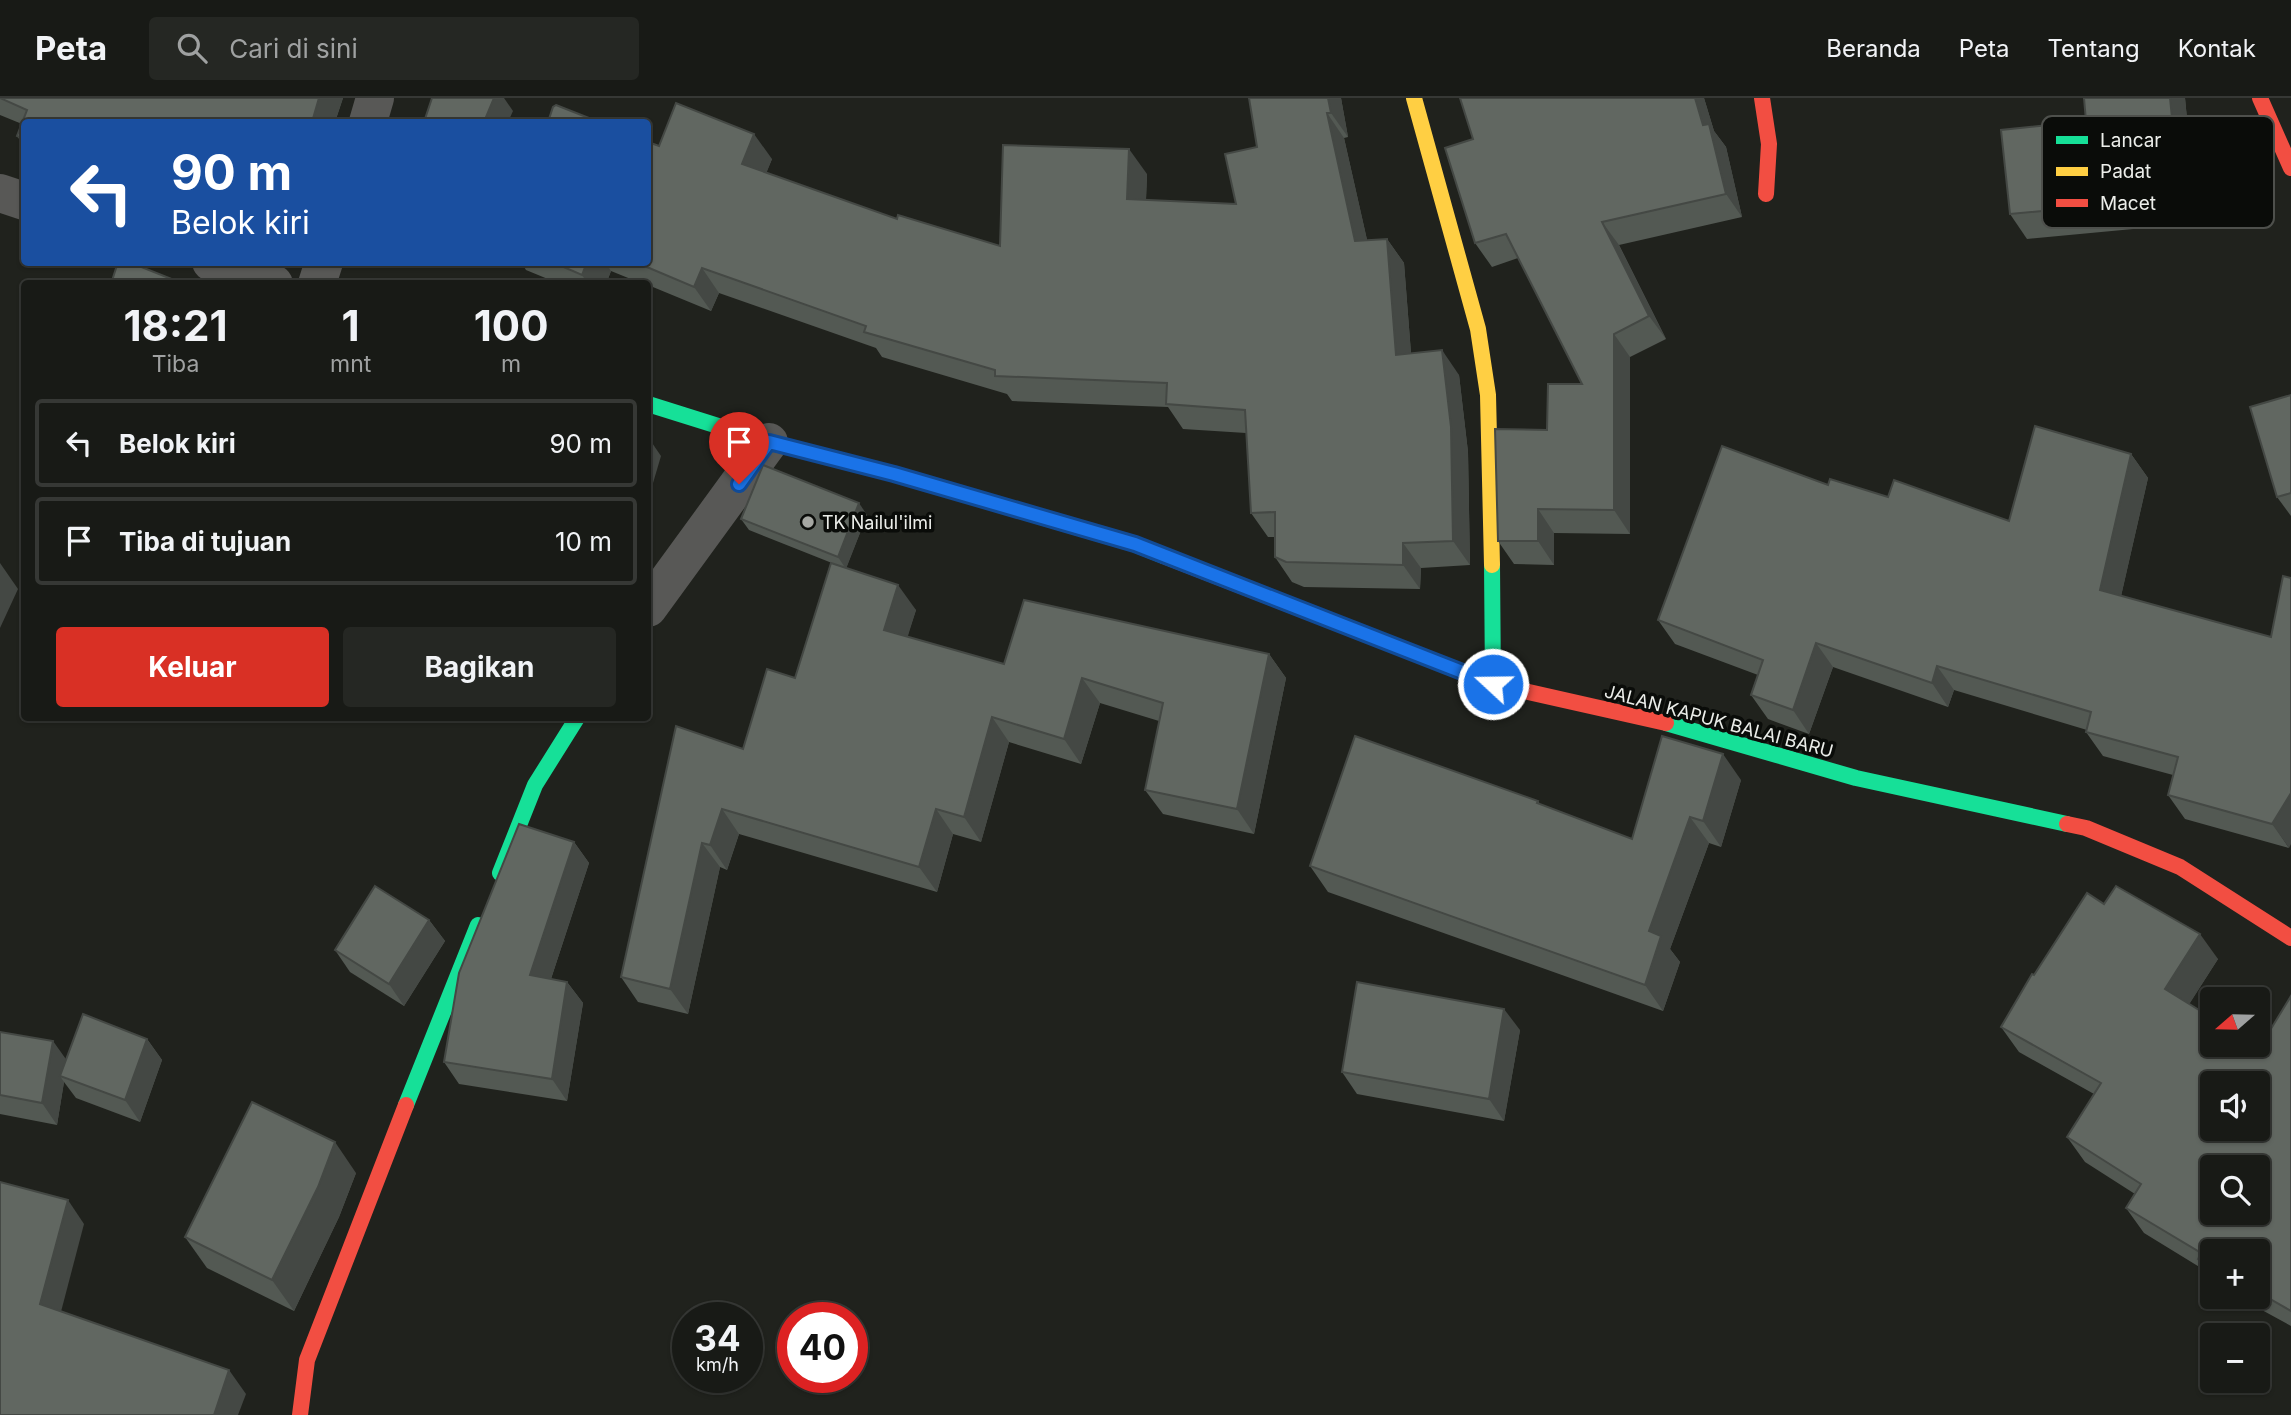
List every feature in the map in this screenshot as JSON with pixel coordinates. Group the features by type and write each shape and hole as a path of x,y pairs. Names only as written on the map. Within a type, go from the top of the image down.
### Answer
{"street":[{"path":"369,119 375,98"},
{"path":"1414,98 1478,329 1488,395 1493,684"},
{"path":"1762,98 1769,144 1766,194"},
{"path":"2260,98 2268,116"},
{"path":"2274,130 2291,168"},
{"path":"0,193 21,200"},
{"path":"222,266 263,280"},
{"name":"JALAN KAPUK BALAI BARU","path":"651,405 769,442 894,474 1135,544 1493,684 1678,726 1856,778 2086,828 2180,867 2291,938"},
{"path":"651,604 769,442"},
{"path":"495,885 535,785 575,721"},
{"path":"300,1415 307,1360 485,909"}],"building":[{"path":"0,98 319,98 313,119 24,119 27,110"},
{"path":"432,98 494,98 485,119 425,119"},
{"path":"1249,98 1328,98 1331,113 1327,113 1355,241 1387,239 1396,355 1442,350 1451,427 1453,541 1403,543 1403,565 1286,562 1275,557 1275,512 1251,513 1245,410 1166,404 1167,383 995,376 995,370 864,332 866,326 702,268 694,287 644,266 651,266 651,143 659,146 676,103 754,134 742,164 897,219 898,215 1000,246 1003,145 1129,149 1127,199 1236,204 1225,154 1257,147"},
{"path":"1460,98 1695,98 1703,125 1709,124 1726,194 1602,222 1649,316 1614,334 1614,510 1538,509 1538,541 1498,541 1495,429 1547,430 1548,384 1582,384 1506,234 1475,243 1445,148 1473,139"},
{"path":"2084,98 2170,98 2172,116 2086,116"},
{"path":"556,105 591,119 549,119"},
{"path":"2042,126 2042,211 2010,214 2001,130"},
{"path":"117,266 139,266 174,280 112,280"},
{"path":"561,266 585,266 582,275"},
{"path":"2291,395 2291,493 2277,497 2250,407"},
{"path":"2035,426 2131,454 2100,590 2271,637 2283,576 2291,578 2291,793 2272,824 2168,795 2178,757 2086,732 2091,712 1937,666 1932,683 1816,643 1793,710 1751,695 1763,660 1658,620 1722,446 1828,485 1830,479 1888,497 1894,480 2009,521"},
{"name":"TK Nailul'ilmi","path":"763,465 859,503 838,557 741,519"},
{"path":"831,563 898,585 884,630 1004,664 1024,600 1269,654 1237,809 1145,790 1163,703 1082,678 1064,739 992,717 964,817 936,809 919,867 722,809 710,845 702,843 670,989 621,977 676,726 743,749 767,669 795,678"},
{"path":"1355,736 1538,801 1537,803 1632,839 1662,736 1723,754 1703,821 1690,817 1649,931 1661,936 1645,985 1310,866"},
{"path":"519,824 574,842 530,975 567,982 552,1079 444,1062 459,973"},
{"path":"375,886 429,920 389,984 335,950"},
{"path":"2116,886 2200,934 2165,989 2200,1011 2200,1057 2270,1057 2270,1030 2291,996 2291,1311 2270,1299 2270,1239 2200,1239 2200,1252 2126,1208 2141,1184 2067,1137 2101,1083 2001,1027 2032,974 2034,975 2087,893 2104,904"},
{"path":"1357,982 1504,1009 1489,1099 1342,1072"},
{"path":"83,1014 147,1039 125,1100 60,1076"},
{"path":"0,1032 53,1041 42,1103 0,1095"},
{"path":"252,1102 335,1142 318,1187 272,1280 185,1237"},
{"path":"0,1182 68,1200 40,1304 229,1370 214,1415 0,1415"}],"traffic: fast":[{"path":"651,405 769,442 894,474 1134,544 1164,556"},
{"path":"1492,565 1493,684"},
{"path":"500,873 535,785 575,721"},
{"path":"1666,723 1856,778 2067,824"},
{"path":"406,1105 478,925"}],"traffic: slow":[{"path":"1414,98 1478,329 1488,395 1492,565"}],"traffic: jam":[{"path":"1762,98 1769,144 1766,194"},
{"path":"2260,98 2268,116"},
{"path":"2274,130 2291,168"},
{"path":"1164,556 1493,684 1666,723"},
{"path":"2067,824 2086,828 2180,867 2291,938"},
{"path":"300,1415 307,1360 406,1105"}],"place":[{"name":"TK Nailul'ilmi","path":"808,522"}],"route":[{"path":"739,484 769,442 894,474 1135,544 1493,684"}]}
